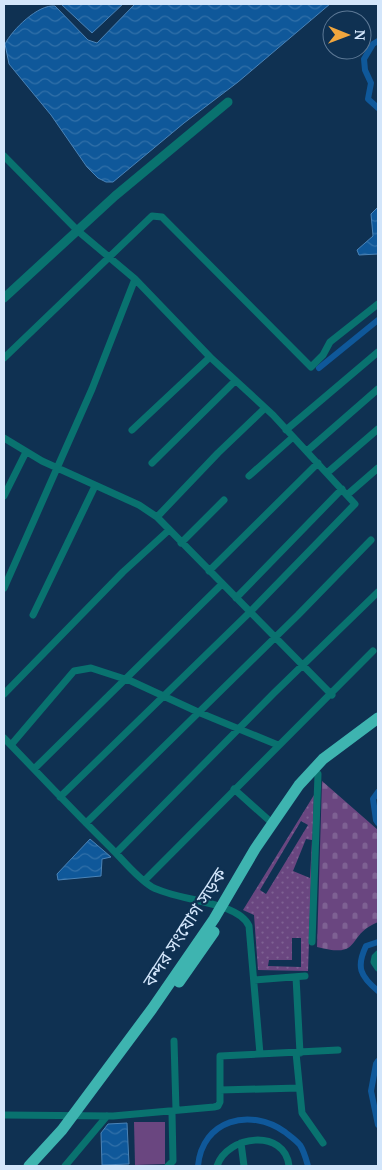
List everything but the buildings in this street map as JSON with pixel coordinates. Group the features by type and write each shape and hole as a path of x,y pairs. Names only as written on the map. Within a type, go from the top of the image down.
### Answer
{"highway":[{"name":"বন্দর সংযোগ সড়ক","path":"224,908 272,823 310,771 378,718"},
{"name":"বন্দর সংযোগ সড়ক","path":"36,1166 77,1114 224,908 290,809 318,774 334,758 378,726"},
{"name":"বন্দর সংযোগ সড়ক","path":"29,1166 77,1114"}],"street":[{"path":"4,298 121,192 228,102"},
{"path":"4,156 78,231 135,279 210,357 265,408 355,504 250,612 60,796"},
{"path":"4,358 152,216 162,217 311,367 323,355 330,342 378,304"},
{"path":"4,588 92,389 135,279"},
{"path":"286,430 378,352"},
{"path":"132,430 210,357"},
{"path":"152,463 235,381"},
{"path":"307,451 378,389"},
{"path":"157,517 223,448 265,408"},
{"path":"327,473 378,429"},
{"path":"248,476 293,437"},
{"path":"4,438 56,468 139,505 157,517 332,695"},
{"path":"4,496 26,452"},
{"path":"209,571 318,463"},
{"path":"347,495 378,468"},
{"path":"33,615 95,486"},
{"path":"236,598 342,489"},
{"path":"181,543 224,500"},
{"path":"4,694 124,572 169,530"},
{"path":"86,823 275,638 371,540"},
{"path":"34,769 222,584"},
{"path":"116,853 378,592"},
{"path":"144,881 278,745 332,695 373,651"},
{"path":"11,745 74,672 92,668 125,679 278,745"},
{"path":"4,738 144,881 165,892 224,908 245,918 249,926 260,1054"},
{"path":"312,942 318,774"},
{"path":"234,789 272,823"},
{"path":"378,954 374,962 378,968"},
{"path":"254,980 304,976"},
{"path":"296,977 299,1088 302,1113 323,1143"},
{"path":"168,1166 173,1161 174,1041"},
{"path":"4,1115 77,1114 107,1116 218,1106 220,1056 338,1050"},
{"path":"220,1090 299,1088"},
{"path":"65,1166 107,1116"},
{"path":"217,1166 220,1156 229,1148 242,1143 257,1141 279,1147 285,1153 289,1166"},
{"path":"242,1143 244,1166"}],"green space":[{"path":"322,781 378,830 378,922 361,934 348,948 342,950 317,947"},
{"path":"314,795 308,971 258,970 254,915 243,910","holes":["301,821 308,825 266,894 260,890","306,839 312,840 310,878 293,871","292,938 301,938 301,967 268,966 269,960 292,960"]},
{"path":"134,1122 165,1122 165,1164 135,1165"}],"water":[{"path":"61,4 123,4 92,33"},
{"path":"135,4 330,4 238,82 184,123 113,182 106,182 98,178 87,167 51,115 9,64 5,44 19,25 34,13 48,6 55,6 88,40 97,43"},
{"path":"378,207 378,254 359,255 357,250 373,236 371,214"},
{"path":"90,839 111,857 102,859 101,876 58,880 57,874"},
{"path":"127,1123 129,1164 102,1165 101,1133 108,1124"}],"waterway":[{"path":"378,41 373,44 364,59 365,70 371,83 368,99 378,108"},
{"path":"319,368 378,320"},
{"path":"378,792 373,799 378,823"},
{"path":"378,942 366,946 361,960 364,976 378,991"},
{"path":"378,1061 371,1091 378,1125"},
{"path":"198,1166 201,1150 208,1138 218,1128 230,1122 243,1120 257,1120 271,1124 285,1132 300,1145 308,1166"}]}
